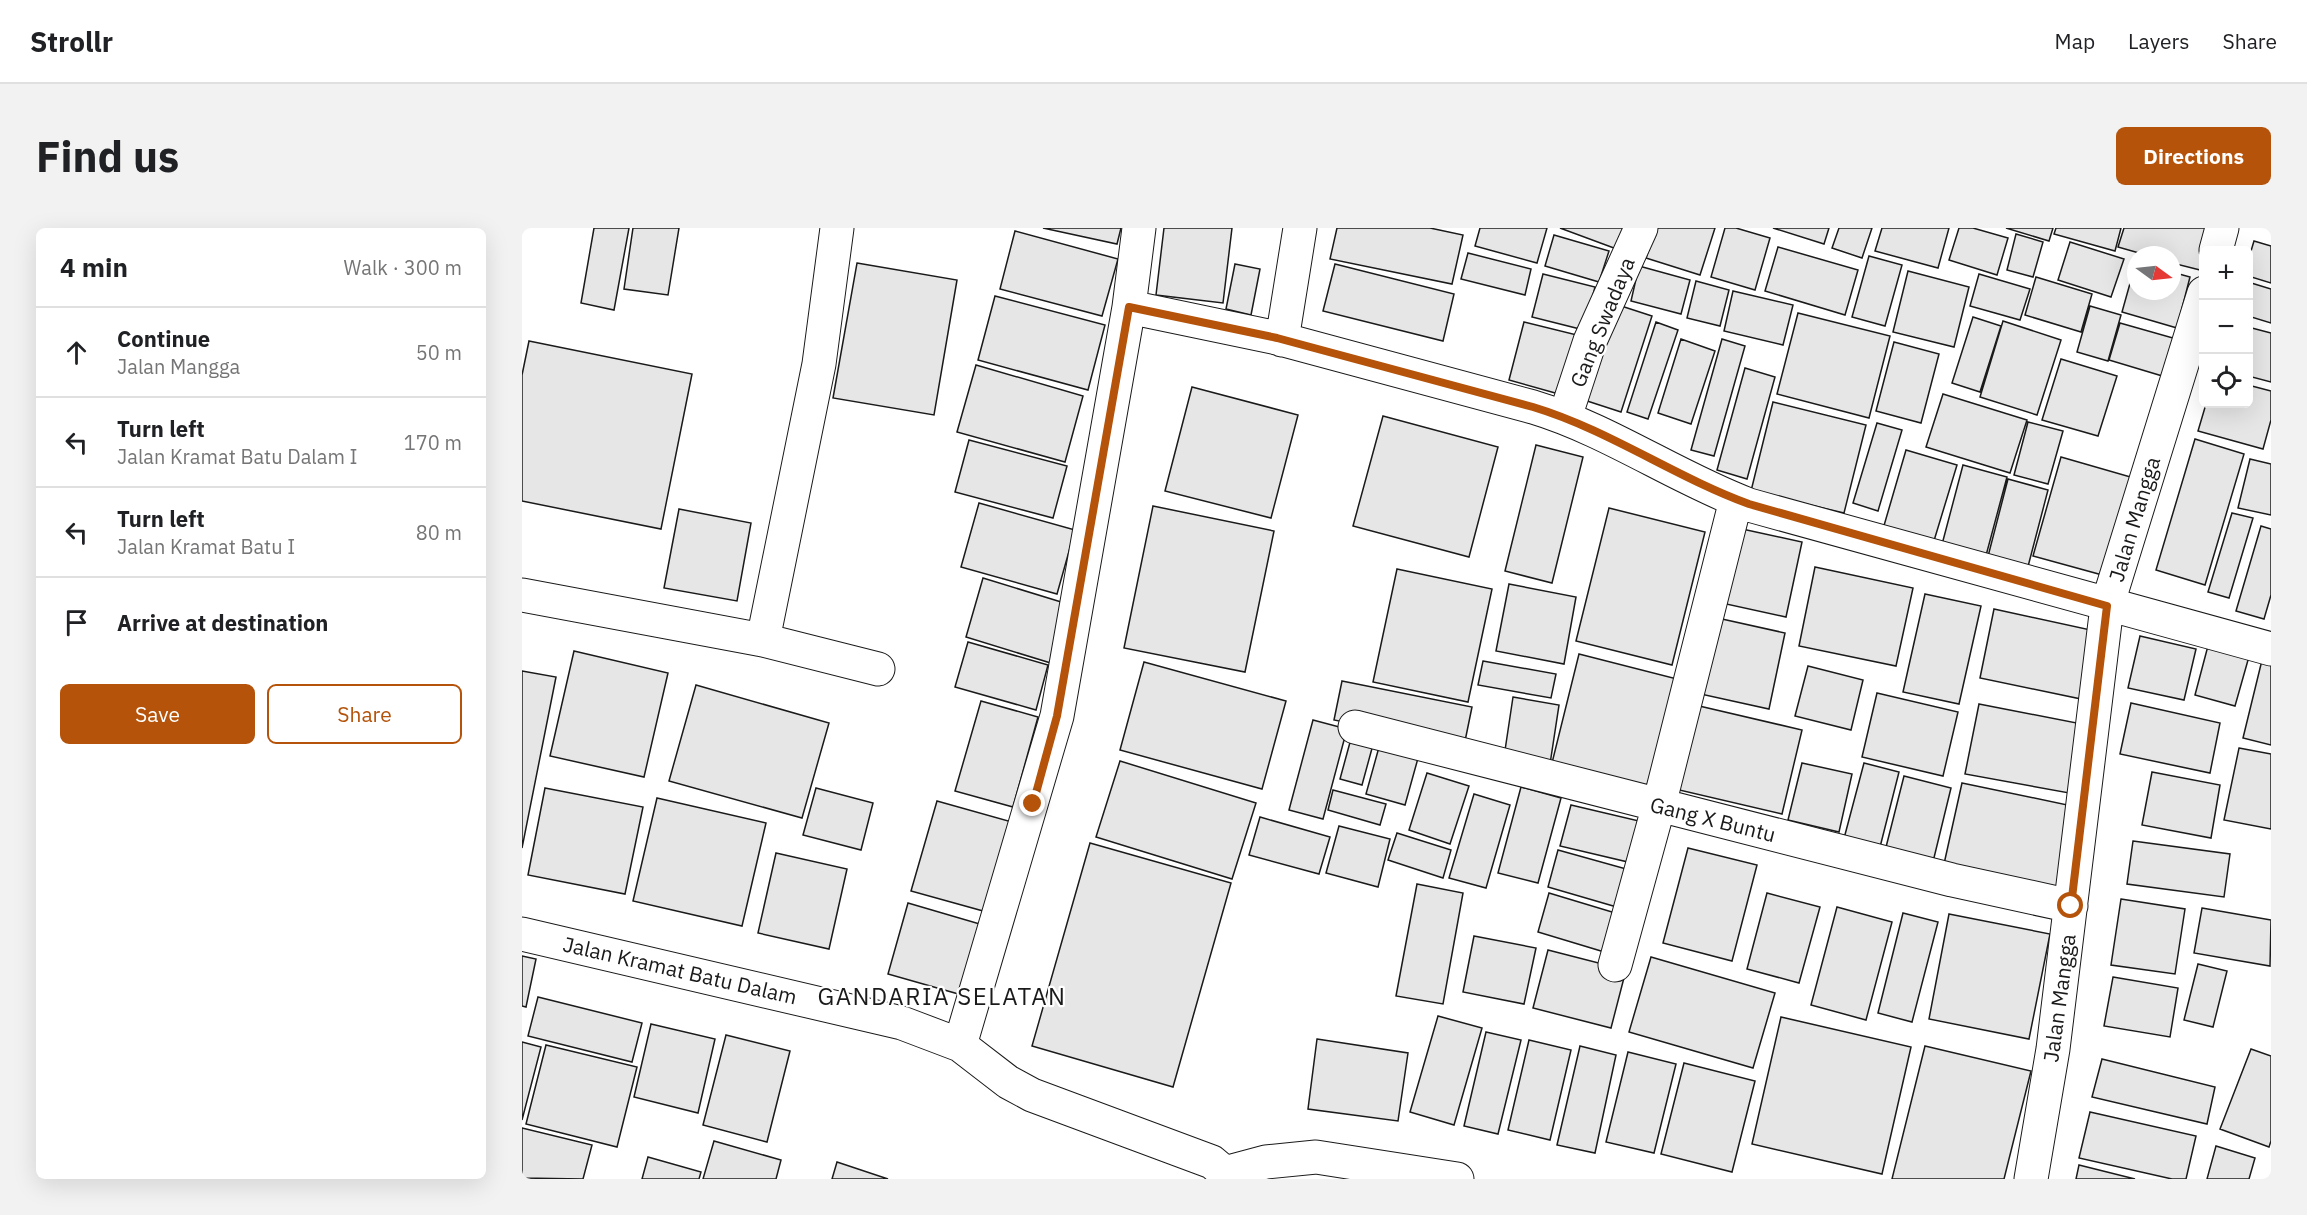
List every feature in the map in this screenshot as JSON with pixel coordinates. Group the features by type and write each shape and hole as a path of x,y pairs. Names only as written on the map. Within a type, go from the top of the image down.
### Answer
{"street":[{"path":"763,640 819,364 837,228"},
{"path":"960,1045 1057,716 1129,307 1139,228"},
{"path":"1282,340 1300,228"},
{"name":"Gang Swadaya","path":"1565,417 1590,341 1641,228"},
{"path":"2217,246 2222,228"},
{"name":"Jalan Mangga","path":"2031,1179 2053,1049 2107,606 2202,300"},
{"path":"1129,307 1282,340 1565,417 1736,500 2107,606 2271,649"},
{"path":"1615,964 1659,805 1736,500"},
{"path":"522,595 763,640 878,669"},
{"name":"Gang X Buntu","path":"1355,727 1952,879 2071,906"},
{"name":"Jalan Kramat Batu Dalam","path":"522,934 902,1023 960,1045 1008,1082 1032,1095 1212,1162 1226,1176"},
{"path":"1226,1176 1266,1162 1316,1157 1457,1179"}],"building":[{"path":"594,228 629,228 614,310 581,303"},
{"path":"633,228 679,228 668,295 624,289"},
{"path":"1043,228 1121,228 1117,244"},
{"path":"1164,228 1232,228 1223,303 1156,295"},
{"path":"1337,228 1430,228 1463,235 1452,284 1330,259"},
{"path":"1480,228 1547,228 1537,263 1475,246"},
{"path":"1560,228 1630,228 1622,251"},
{"path":"1656,228 1715,228 1700,275 1646,258"},
{"path":"1725,228 1736,228 1770,238 1755,290 1711,277"},
{"path":"1773,228 1829,228 1824,244"},
{"path":"1839,228 1872,228 1862,258 1832,248"},
{"path":"1882,228 1949,228 1938,268 1875,251"},
{"path":"1959,228 1973,228 2008,238 1997,275 1949,260"},
{"path":"2006,228 2053,228 2049,241"},
{"path":"2056,228 2121,228 2115,251 2054,234"},
{"path":"2124,228 2217,228 2206,246 2199,246 2199,270 2181,265 2181,246 2127,246 2127,250 2118,247"},
{"path":"1015,231 1118,259 1102,316 1000,289"},
{"path":"2016,234 2043,242 2033,277 2007,270"},
{"path":"1554,235 1609,251 1599,282 1545,266"},
{"path":"2254,241 2271,246 2271,283 2253,278"},
{"path":"2070,242 2124,259 2111,297 2058,280"},
{"path":"1778,247 1858,270 1845,315 1765,291"},
{"path":"1468,253 1531,269 1525,295 1461,279"},
{"path":"1869,256 1902,265 1885,326 1852,317"},
{"path":"857,263 957,280 934,415 833,398"},
{"path":"1235,264 1260,269 1251,315 1226,309"},
{"path":"1335,264 1454,294 1443,341 1323,311"},
{"path":"1639,266 1690,280 1681,314 1631,301"},
{"path":"1908,271 1969,287 1954,347 1893,332"},
{"path":"1543,274 1595,287 1584,330 1532,317"},
{"path":"1979,274 2030,289 2020,320 1970,306"},
{"path":"2181,274 2190,277 2177,328 2122,312 2127,294 2127,300 2181,300"},
{"path":"2036,277 2092,294 2081,332 2025,315"},
{"path":"1696,281 1729,290 1720,326 1687,318"},
{"path":"2253,284 2271,289 2271,323 2253,318"},
{"path":"1733,291 1793,305 1783,345 1724,331"},
{"path":"995,296 1105,325 1088,390 978,360"},
{"path":"1612,303 1652,316 1621,412 1581,399"},
{"path":"2090,306 2121,315 2108,361 2077,352"},
{"path":"1798,313 1890,336 1869,418 1777,394"},
{"path":"1973,317 2001,326 1980,392 1952,383"},
{"path":"2003,321 2061,340 2037,415 1980,397"},
{"path":"1524,322 1581,336 1566,396 1509,380"},
{"path":"1656,322 1678,330 1648,419 1627,412"},
{"path":"2120,323 2180,340 2169,378 2109,360"},
{"path":"2253,328 2271,333 2271,382 2253,377"},
{"path":"1681,339 1715,351 1691,424 1658,413"},
{"path":"1722,339 1745,346 1714,456 1691,450"},
{"path":"529,341 692,374 661,529 522,501 522,375"},
{"path":"1894,342 1939,354 1921,423 1876,411"},
{"path":"2061,359 2117,376 2098,436 2042,420"},
{"path":"976,365 1083,396 1065,462 957,432"},
{"path":"1745,368 1775,377 1747,479 1717,470"},
{"path":"2253,386 2271,391 2271,420 2263,449 2198,431 2205,408 2253,408"},
{"path":"1192,387 1298,415 1271,518 1165,491"},
{"path":"1943,394 2027,420 2010,473 1926,447"},
{"path":"1773,402 1866,425 1844,513 1751,491"},
{"path":"1383,416 1498,447 1469,557 1353,526"},
{"path":"2028,422 2063,431 2048,484 2014,475"},
{"path":"1877,423 1902,430 1878,511 1853,503"},
{"path":"2195,439 2244,454 2205,585 2156,570"},
{"path":"969,440 1067,466 1053,518 955,492"},
{"path":"1536,445 1583,457 1552,583 1505,571"},
{"path":"1906,450 1957,465 1933,544 1883,529"},
{"path":"2061,457 2134,478 2106,576 2033,556"},
{"path":"2250,459 2271,464 2271,515 2238,508"},
{"path":"1963,465 2007,477 1984,563 1940,552"},
{"path":"2008,479 2048,490 2025,578 1985,568"},
{"path":"979,503 1075,530 1057,594 961,567"},
{"path":"1153,506 1274,531 1245,672 1124,648"},
{"path":"1609,508 1705,532 1672,665 1576,641"},
{"path":"679,509 751,523 737,601 664,588"},
{"path":"2232,513 2253,518 2229,598 2208,592"},
{"path":"2261,526 2271,529 2271,595 2264,619 2236,611"},
{"path":"1733,527 1802,542 1786,617 1717,602"},
{"path":"1815,567 1913,588 1896,666 1799,646"},
{"path":"1397,569 1492,589 1468,702 1373,682"},
{"path":"983,578 1071,605 1054,664 966,637"},
{"path":"1509,584 1576,597 1564,664 1496,651"},
{"path":"1925,594 1981,606 1959,704 1903,692"},
{"path":"1994,609 2100,632 2086,700 1980,678"},
{"path":"1713,617 1785,633 1769,709 1696,693"},
{"path":"2140,636 2196,649 2184,700 2128,688"},
{"path":"968,642 1048,665 1036,710 955,687"},
{"path":"2209,642 2250,653 2235,706 2195,695"},
{"path":"574,651 668,673 644,777 550,756"},
{"path":"1579,654 1677,679 1648,792 1551,767"},
{"path":"2263,656 2271,658 2271,745 2243,738"},
{"path":"1483,661 1556,674 1551,698 1478,685"},
{"path":"1144,662 1286,701 1262,789 1120,750"},
{"path":"1808,666 1863,680 1851,730 1795,716"},
{"path":"522,671 556,677 522,848"},
{"path":"1342,681 1472,707 1464,746 1334,720"},
{"path":"696,685 829,723 802,818 669,781"},
{"path":"1877,693 1958,712 1943,776 1862,757"},
{"path":"1513,697 1559,705 1550,764 1504,757"},
{"path":"981,701 1038,717 1013,807 955,791"},
{"path":"2131,703 2220,723 2210,773 2120,754"},
{"path":"1979,704 2082,724 2069,793 1965,774"},
{"path":"1695,705 1802,730 1782,814 1675,789"},
{"path":"1313,720 1347,729 1323,819 1289,810"},
{"path":"1352,735 1374,741 1362,785 1340,779"},
{"path":"1381,740 1420,751 1405,805 1366,794"},
{"path":"2239,748 2271,754 2271,829 2224,820"},
{"path":"1120,761 1256,803 1232,879 1096,837"},
{"path":"1802,763 1852,774 1839,832 1788,820"},
{"path":"1864,763 1899,772 1878,855 1842,846"},
{"path":"2152,772 2220,785 2211,838 2142,825"},
{"path":"1427,773 1469,786 1450,844 1409,830"},
{"path":"1904,776 1951,788 1931,870 1883,859"},
{"path":"1962,783 2077,807 2060,888 1944,864"},
{"path":"1521,787 1561,798 1538,883 1498,873"},
{"path":"545,788 643,807 625,894 528,875"},
{"path":"816,788 873,803 861,850 803,835"},
{"path":"1333,790 1386,804 1380,825 1328,810"},
{"path":"1474,794 1510,805 1486,888 1449,878"},
{"path":"657,798 766,823 742,926 633,901"},
{"path":"937,801 1019,824 994,914 911,891"},
{"path":"1571,805 1639,821 1628,862 1560,846"},
{"path":"1260,817 1330,837 1319,874 1249,855"},
{"path":"1339,826 1390,839 1378,887 1326,873"},
{"path":"1397,833 1451,850 1443,878 1388,860"},
{"path":"2133,841 2230,854 2224,897 2127,884"},
{"path":"1090,843 1231,883 1173,1087 1032,1046"},
{"path":"1688,848 1757,865 1732,961 1663,943"},
{"path":"1558,850 1637,872 1627,910 1548,887"},
{"path":"776,853 847,869 829,949 758,933"},
{"path":"1417,884 1463,893 1443,1004 1396,996"},
{"path":"1549,893 1622,915 1611,954 1538,932"},
{"path":"1767,893 1820,907 1799,983 1747,969"},
{"path":"2121,899 2185,909 2175,974 2111,965"},
{"path":"908,903 990,927 969,997 888,974"},
{"path":"1837,907 1892,922 1866,1020 1811,1005"},
{"path":"2202,908 2271,920 2270,966 2194,953"},
{"path":"1903,913 1938,922 1912,1022 1878,1013"},
{"path":"1949,914 2050,934 2029,1039 1929,1019"},
{"path":"1474,936 1536,948 1524,1004 1463,992"},
{"path":"1548,950 1626,970 1611,1028 1533,1008"},
{"path":"522,956 536,959 526,1007 522,1006"},
{"path":"1651,957 1775,993 1753,1068 1629,1032"},
{"path":"2198,964 2227,971 2213,1027 2184,1020"},
{"path":"2113,977 2178,988 2170,1037 2104,1026"},
{"path":"538,997 642,1023 632,1062 528,1036"},
{"path":"1438,1016 1482,1028 1454,1125 1410,1112"},
{"path":"1781,1017 1911,1047 1882,1174 1752,1144"},
{"path":"651,1024 715,1039 698,1113 634,1097"},
{"path":"1486,1032 1521,1040 1498,1134 1464,1126"},
{"path":"726,1035 790,1051 767,1142 703,1125"},
{"path":"1317,1039 1408,1053 1398,1121 1308,1109"},
{"path":"1529,1040 1571,1050 1550,1140 1508,1130"},
{"path":"522,1042 541,1047 522,1120"},
{"path":"546,1045 637,1067 617,1147 526,1124"},
{"path":"1580,1046 1616,1055 1595,1153 1557,1145"},
{"path":"1925,1046 2031,1071 2004,1179 1892,1179"},
{"path":"2251,1049 2271,1056 2271,1141 2269,1147 2220,1129"},
{"path":"1628,1052 1676,1064 1654,1153 1606,1142"},
{"path":"2102,1059 2215,1087 2207,1124 2092,1097"},
{"path":"1684,1063 1755,1081 1732,1172 1661,1154"},
{"path":"2090,1112 2196,1136 2186,1179 2172,1179 2079,1158"},
{"path":"522,1128 592,1145 583,1179 522,1178"},
{"path":"714,1141 781,1160 776,1179 703,1179"},
{"path":"2216,1146 2255,1158 2249,1179 2207,1179"},
{"path":"648,1157 701,1172 699,1179 642,1179"},
{"path":"837,1162 888,1179 832,1179"},
{"path":"2079,1165 2135,1179 2076,1179"}],"district":[{"name":"GANDARIA SELATAN","path":"942,996"}],"route":[{"path":"1033,804 1057,716 1129,307 1277,338 1533,407 1565,417 1701,485 1749,504 2107,606 2071,906"}]}
